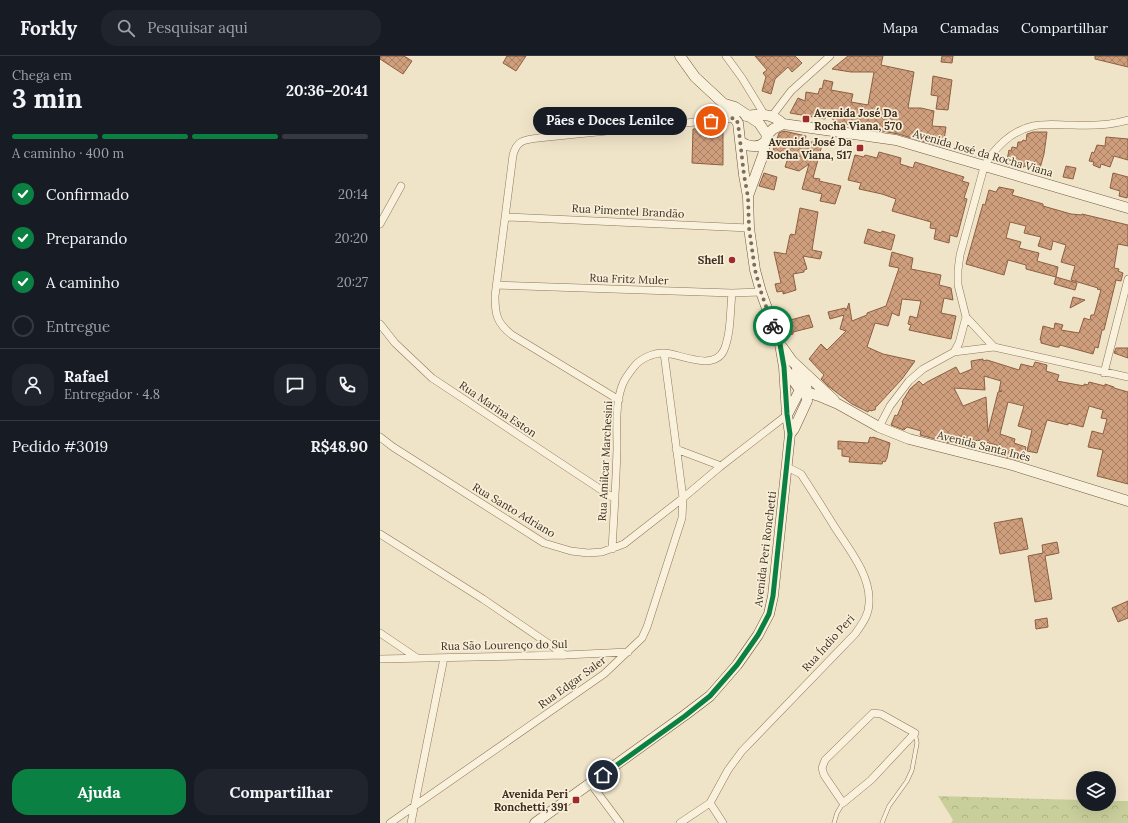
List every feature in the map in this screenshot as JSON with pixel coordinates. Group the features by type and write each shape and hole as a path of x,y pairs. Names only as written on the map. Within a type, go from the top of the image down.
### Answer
{"main road":[{"path":"680,56 695,77 723,103 735,118 739,128 748,197 749,228 755,270 761,292 780,344 788,364 804,389 807,401 794,429 790,434"},
{"path":"723,103 735,107 759,123 766,138 763,155 748,197"},
{"path":"735,118 747,115 768,115 783,124"},
{"path":"740,142 747,146 761,145 773,129 783,124"},
{"name":"Avenida José da Rocha Viana","path":"783,124 896,140 1128,208"},
{"path":"788,364 787,414 790,434"},
{"name":"Avenida Santa Inês","path":"788,364 820,386 838,404"},
{"path":"787,414 804,389 820,386"},
{"name":"Avenida Santa Inês","path":"804,389 838,404 879,427 909,439 1012,465 1128,502"},
{"name":"Avenida Peri Ronchetti","path":"535,823 685,716 710,696 737,665 758,635 769,614 773,596 790,434"}],"street":[{"path":"726,56 768,115 791,91 830,56"},
{"path":"619,400 512,335 503,327 497,318 495,309 496,285 515,148 525,140 735,118"},
{"path":"994,347 966,317 958,285 960,255 984,167 991,155 1009,137 1032,126 1045,124 1097,125 1112,124 1128,120"},
{"path":"380,224 401,186"},
{"name":"Rua Pimentel Brandão","path":"506,217 749,228"},
{"path":"1104,373 1128,279"},
{"name":"Rua Fritz Muler","path":"496,285 732,293 761,292"},
{"path":"664,353 692,360 704,361 715,359 720,355 724,350 728,335 732,293"},
{"path":"954,352 959,343 966,317"},
{"name":"Rua Marina Eston","path":"380,324 395,343 432,378 615,500"},
{"path":"879,427 890,406 908,382 923,369 954,352 994,347 1104,373 1128,377"},
{"name":"Rua Amílcar Marchesini","path":"612,549 619,400 621,386 634,366 651,355 664,353"},
{"name":"Rua Edgar Saler","path":"390,823 604,674 642,638 647,628 682,518 683,498 664,353"},
{"name":"Rua Santo Adriano","path":"380,437 544,543 571,551 588,553 602,552 624,544 787,414"},
{"path":"676,449 720,466"},
{"name":"Rua Índio Peri","path":"710,803 728,770 742,751 855,634 864,622 868,612 869,593 864,576 856,560 801,474 786,467"},
{"path":"380,534 476,595 565,655"},
{"path":"380,633 417,658"},
{"name":"Rua São Lourenço do Sul","path":"380,659 565,655 628,652"},
{"path":"411,823 444,658"},
{"path":"873,713 881,714 915,733 871,780 843,803 824,775 822,768 825,760 842,742 873,713"},
{"path":"591,784 620,823"},
{"path":"680,823 710,803 723,823"}],"lane":[{"path":"882,823 889,806 907,781 912,770 917,743 915,733"},
{"path":"834,823 837,813 843,803"}],"green space":[{"path":"938,796 1076,800 1076,811 1116,811 1116,801 1128,801 1128,823 951,823 953,820"}],"building":[{"path":"380,56 404,56 412,61 403,74 380,59"},
{"path":"507,56 526,56 516,71 503,63"},
{"path":"755,56 795,56 802,63 792,72 788,67 775,79 771,94 762,91 766,77 763,73 767,70"},
{"path":"848,56 883,56 881,65 914,72 908,108 921,108 934,111 932,126 946,127 943,147 898,134 835,122 827,112 825,119 790,113 798,98 805,101 806,92 818,94 820,88 822,89 824,80 833,82 831,90 853,94 851,102 868,105 874,72 851,72 832,69"},
{"path":"942,56 953,56 952,63 941,62"},
{"path":"1095,56 1128,56 1128,67 1095,59"},
{"path":"933,76 952,80 948,110 936,109 938,96 931,95"},
{"path":"693,129 723,129 723,165 692,163"},
{"path":"784,131 806,136 805,140 822,145 813,178 820,179 819,181 841,186 835,204 820,201 822,194 802,189 809,164 799,171 785,167 788,158 772,153 779,133"},
{"path":"1033,132 1047,132 1044,154 1040,168 1033,166 1033,169 1024,166 1022,169 1006,165 1009,150 1011,151 1012,147 1017,148 1018,142 1022,142 1023,140 1026,141 1027,134"},
{"path":"1106,137 1128,139 1128,160 1114,156 1110,167 1101,164 1100,168 1093,165 1094,162 1089,161 1092,152 1094,153 1097,145 1105,146"},
{"path":"879,152 901,158 900,164 913,168 915,162 964,177 962,181 969,183 964,198 967,199 957,237 950,235 949,243 934,239 936,229 930,228 931,222 892,211 896,199 859,189 861,183 848,180 855,155 864,157 865,155 877,158"},
{"path":"1066,166 1076,168 1073,179 1063,177"},
{"path":"764,173 777,177 774,190 759,186"},
{"path":"1113,173 1128,177 1127,198 1119,196 1120,191 1110,188"},
{"path":"999,187 1014,190 1012,195 1043,204 1043,206 1071,214 1082,214 1128,225 1128,246 1118,244 1114,268 1119,269 1118,271 1123,273 1121,281 1116,280 1104,330 1102,330 1098,348 1095,347 1093,354 1060,345 1059,347 1056,347 1041,343 1040,340 1043,326 1054,329 1055,323 1063,325 1061,330 1079,333 1084,318 1090,320 1091,315 1094,315 1101,290 1071,280 1075,266 1061,262 1066,245 1053,241 1051,250 1038,246 1041,237 1024,233 1026,226 1010,222 1006,238 1021,242 1019,248 1039,253 1037,261 1058,267 1056,277 1026,269 1026,265 1008,260 1004,275 966,264 983,204 985,205 989,190 996,192"},
{"path":"800,208 818,212 812,250 822,252 820,259 803,256 807,269 804,270 804,272 793,274 796,290 783,294 783,291 777,292 775,284 781,283 774,252 786,254 790,235 795,235"},
{"path":"868,229 895,235 891,250 864,243"},
{"path":"892,252 913,258 911,269 941,275 939,285 951,288 953,300 944,298 941,313 956,316 951,339 909,330 911,325 908,324 910,316 917,318 921,301 902,299 899,316 892,313 888,326 875,323 867,347 883,354 915,361 902,379 876,406 875,410 869,410 868,412 852,404 828,386 821,379 824,375 809,359 821,344 827,350 846,331 840,329 844,315 830,319 828,312 845,308 846,311 849,303 852,321 867,315 867,313 886,306 899,268 889,266"},
{"path":"1056,277 1077,283 1075,290 1054,284"},
{"path":"1073,297 1085,300 1070,308"},
{"path":"809,315 813,327 793,332 793,334 785,336 779,323"},
{"path":"1116,348 1128,348 1128,358 1114,353"},
{"path":"983,359 983,361 987,360 1019,370 1021,364 1033,367 1035,362 1047,365 1046,371 1059,375 1057,381 1084,386 1084,384 1088,385 1089,382 1105,386 1105,384 1128,392 1128,484 1097,476 1103,450 1088,447 1092,431 1103,434 1107,419 1101,418 1103,410 1089,406 1083,427 1047,420 1037,453 1027,451 1032,430 1018,426 1024,406 1008,402 1000,434 1015,439 1014,443 1026,447 1023,461 994,454 997,445 976,441 961,436 958,445 920,435 921,431 907,427 904,430 891,425 910,389 919,381 923,385 956,367 960,374 972,369 971,361","holes":["984,376 1001,381 999,391 1002,391 998,392 988,432 986,397 963,406 954,388 985,390"]},
{"path":"870,437 890,443 887,458 882,464 849,462 850,457 842,456 842,449 838,449 838,441 868,443"},
{"path":"1022,518 1028,549 1000,554 994,523"},
{"path":"1057,542 1059,553 1045,556 1052,599 1035,602 1028,556 1043,553 1042,545"},
{"path":"1128,601 1128,618 1118,622 1112,608"},
{"path":"1047,618 1048,627 1036,629 1035,620"}],"way so far":[{"path":"711,121 735,118 738,123 748,197 749,228 755,270 773,326"}],"place":[{"name":"Avenida José Da Rocha Viana, 570","path":"806,119"},
{"name":"Pães e Doces Lenilce","path":"711,121"},
{"name":"Avenida José Da Rocha Viana, 517","path":"860,148"},
{"name":"Shell","path":"732,260"},
{"name":"Avenida Peri Ronchetti, 391","path":"576,800"}],"route":[{"path":"603,775 685,716 710,696 737,665 758,635 769,614 775,584 790,434 787,414 784,367 780,344 773,326"}]}
